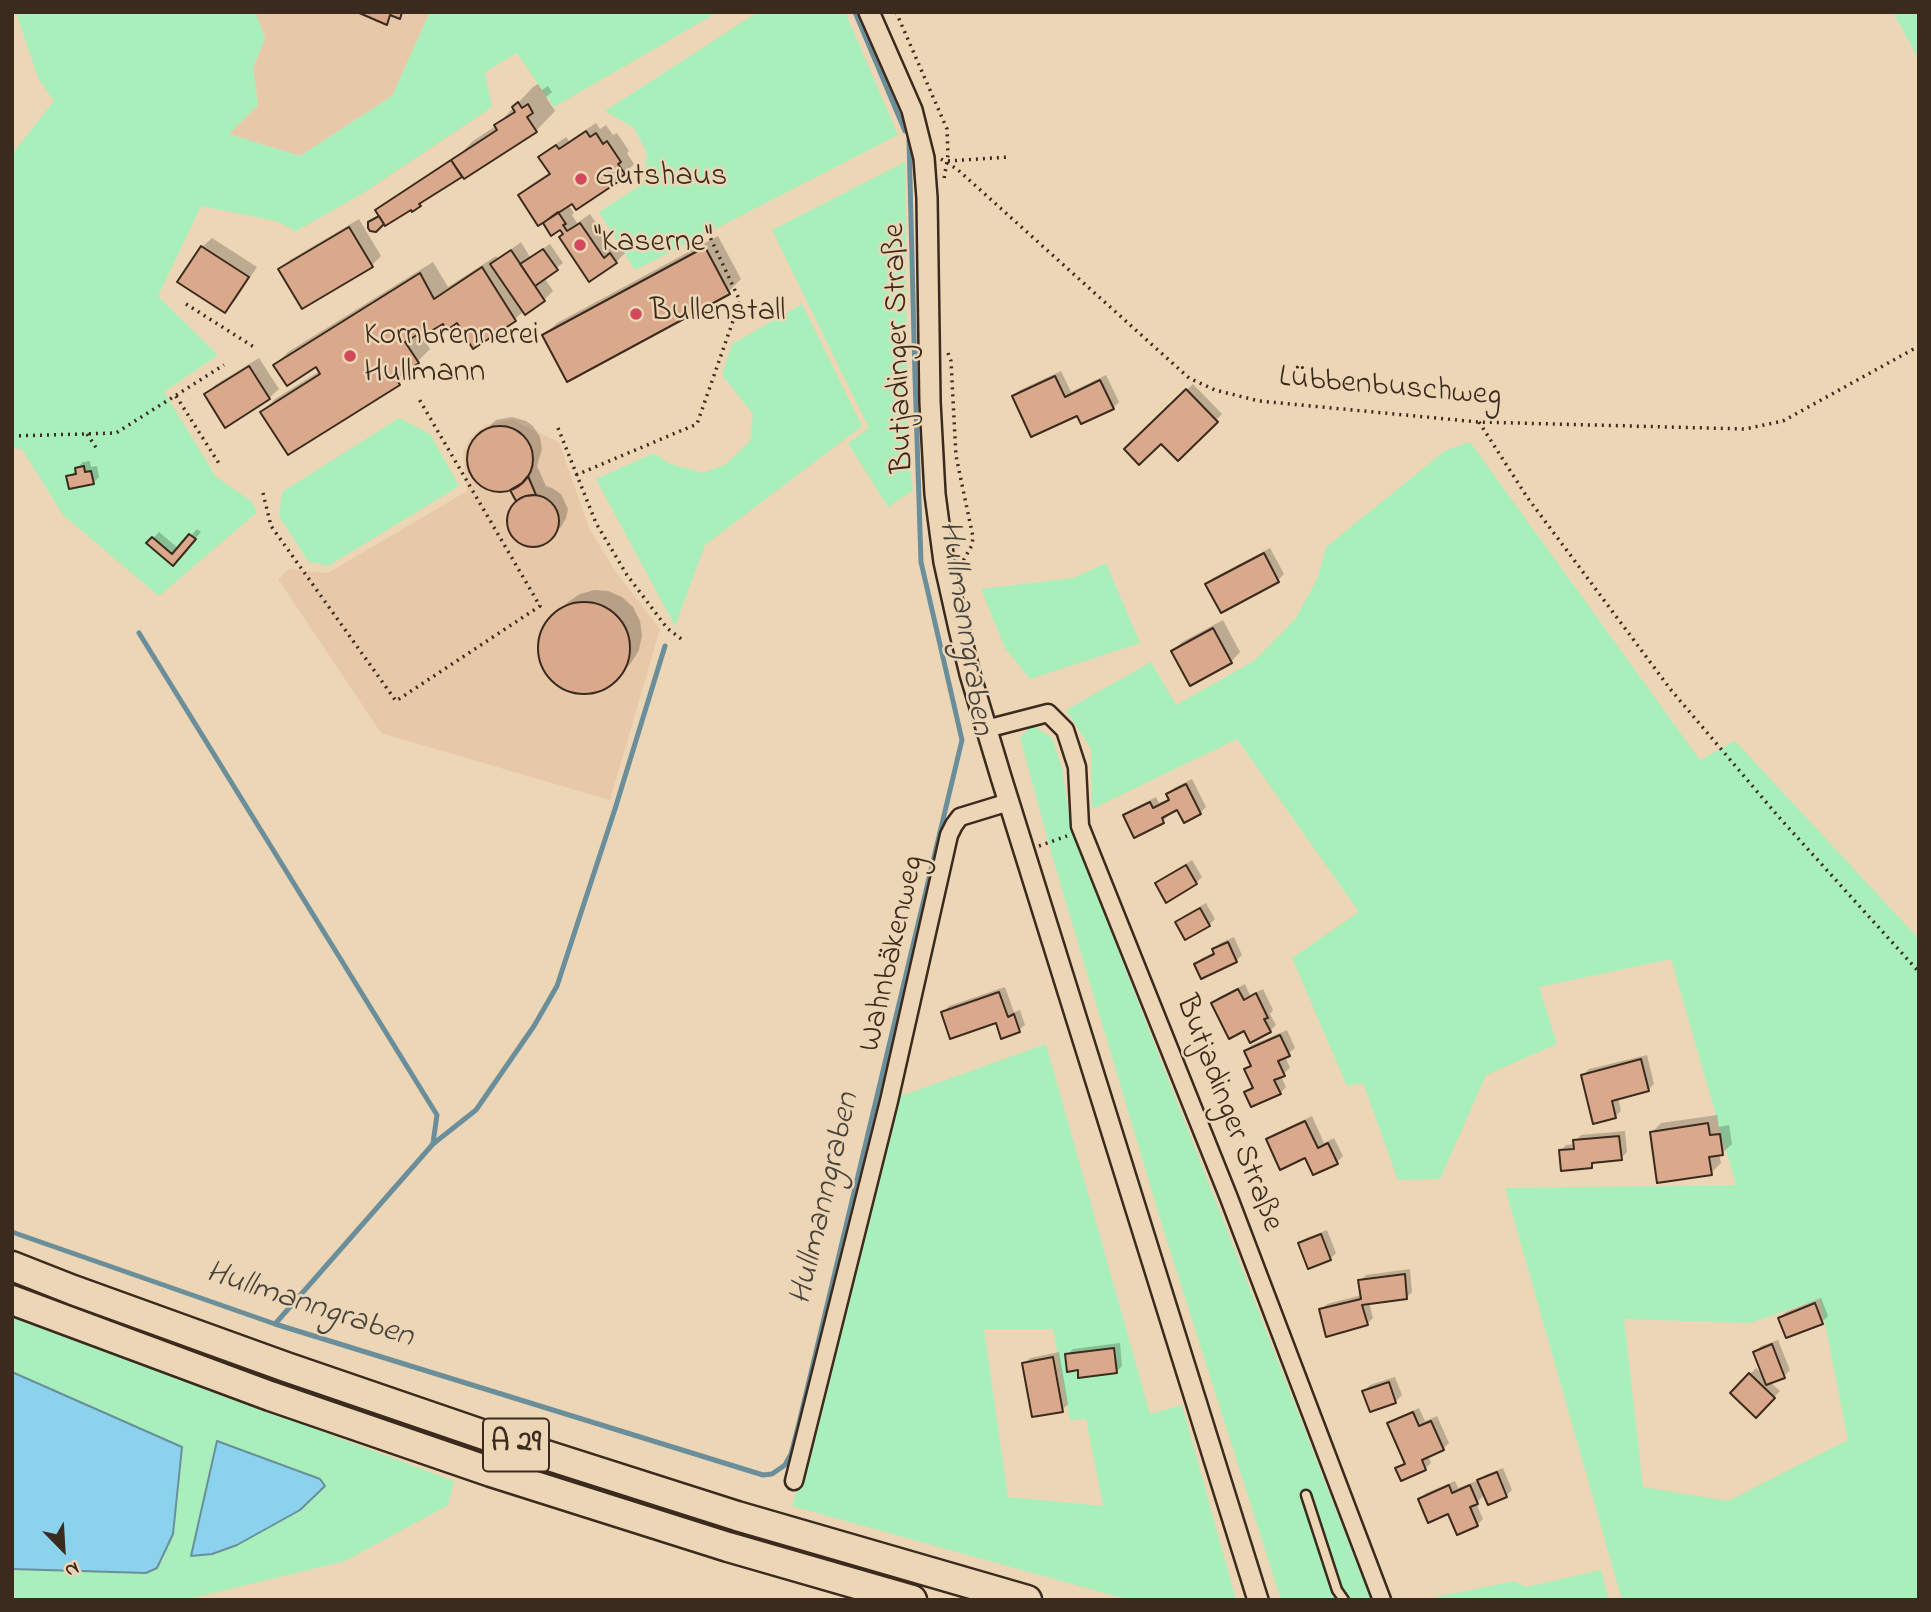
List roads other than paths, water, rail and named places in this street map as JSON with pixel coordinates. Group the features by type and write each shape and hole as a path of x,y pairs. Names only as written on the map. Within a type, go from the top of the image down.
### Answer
{"highway":[{"name":"A 29","path":"12,1266 274,1362 499,1440 737,1516 1027,1600"},
{"name":"A 29","path":"12,1300 270,1396 491,1472 728,1547 912,1600"}],"street":[{"name":"Butjadinger Straße","path":"869,12 912,110 924,158 930,402 938,517 956,617 986,729 1258,1600"},
{"name":"Butjadinger Straße","path":"986,729 1048,713 1065,730 1077,766 1080,826 1229,1198 1382,1600"},
{"name":"Wahnbäkenweg","path":"794,1481 889,1101 949,835 960,817 1009,802"}],"lane":[{"path":"1306,1495 1337,1590 1344,1600"}],"water":[{"path":"12,1372 182,1447 173,1534 157,1568 146,1573 12,1569"},
{"path":"217,1441 320,1479 325,1486 300,1510 237,1545 212,1554 191,1556"}],"waterway":[{"name":"Hullmanngraben","path":"855,12 905,131"},
{"name":"Hullmanngraben","path":"12,1232 275,1324 763,1475 772,1474 785,1465 791,1454 799,1423 962,740 921,562 909,140"},
{"path":"139,633 437,1115 433,1143"},
{"path":"275,1324 433,1144 476,1110 534,1026 557,986 665,646"}],"place":[{"name":"Gutshaus","path":"581,179"},
{"name":"\"Kaserne\"","path":"580,245"},
{"name":"Bullenstall","path":"636,314"},
{"name":"Kornbrennerei Hullmann","path":"350,356"}]}
